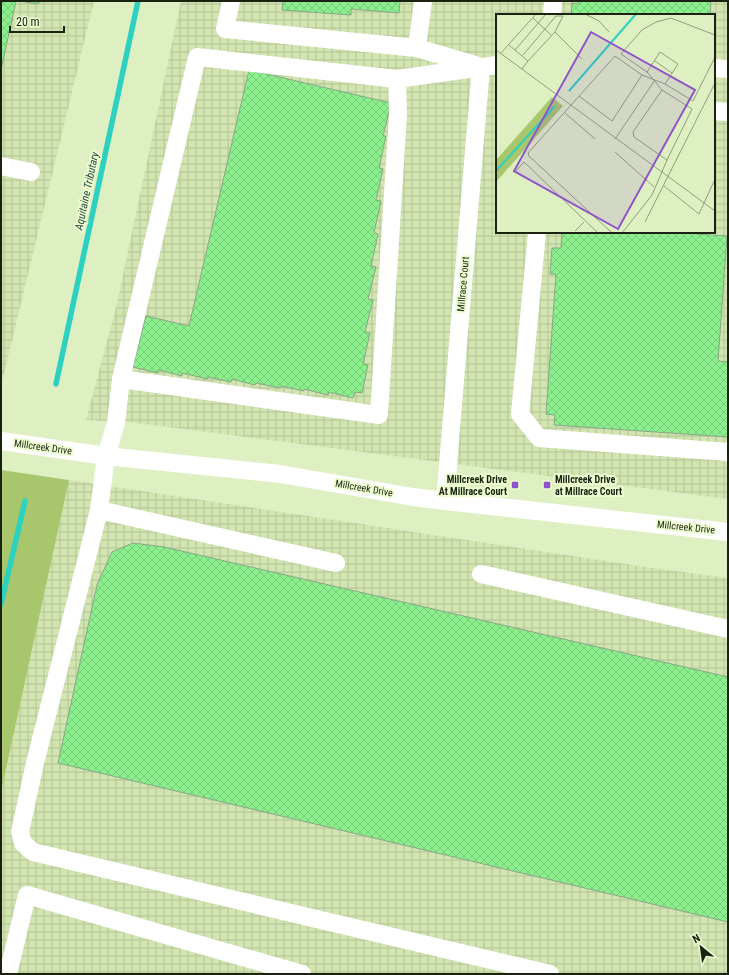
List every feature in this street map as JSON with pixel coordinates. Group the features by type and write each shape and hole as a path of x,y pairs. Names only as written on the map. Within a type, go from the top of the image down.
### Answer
{"street":[{"path":"231,1 225,29 417,48 492,69"},
{"path":"417,48 423,1"},
{"path":"552,14 553,1"},
{"path":"492,69 397,79 197,57 122,379 116,423 106,456 99,510 35,763 20,832 23,844 33,852 550,974"},
{"path":"715,68 728,68"},
{"name":"Millrace Court","path":"445,501 492,69"},
{"path":"122,379 379,415 398,114 397,79"},
{"path":"715,111 728,112"},
{"path":"1,166 31,172"},
{"path":"537,233 520,414 539,438 728,452"},
{"name":"Millcreek Drive","path":"1,441 106,456 280,474 445,501 728,532"},
{"path":"99,510 336,563"},
{"path":"481,574 728,629"},
{"path":"8,974 27,895 302,974"}],"shaded area":[{"path":"1,1 94,1 1,386"},
{"path":"181,1 728,1 728,499 129,422 86,420 116,308"},
{"path":"69,480 728,578 728,974 1,974 1,792"}],"green space":[{"path":"1,470 69,480 1,792"}],"building":[{"path":"1,1 16,1 1,70"},
{"path":"21,1 42,1 36,4"},
{"path":"283,1 400,1 399,13 351,9 351,15 282,10"},
{"path":"578,1 711,1 710,14 571,14 572,3 578,4"},
{"path":"249,70 391,103 383,136 386,136 379,168 383,169 376,200 381,201 374,233 378,234 371,266 376,267 368,299 373,300 365,332 370,333 363,364 368,365 362,393 355,392 353,398 329,392 328,395 304,389 304,391 256,383 255,385 232,379 231,382 208,377 208,379 182,373 182,376 159,370 158,373 133,367 146,316 189,326"},
{"path":"562,233 695,233 727,236 718,361 728,362 728,437 554,425 555,415 546,414 556,274 550,274 552,248 561,248"},
{"path":"133,543 164,547 728,677 728,922 58,763 97,585 112,552"}],"waterway":[{"name":"Aquitaine Tributary","path":"56,384 138,1"},
{"name":"Aquitaine Tributary","path":"1,604 25,501"}],"place":[{"name":"Millcreek Drive At Millrace Court","path":"515,485"},
{"name":"Millcreek Drive at Millrace Court","path":"547,485"}]}
